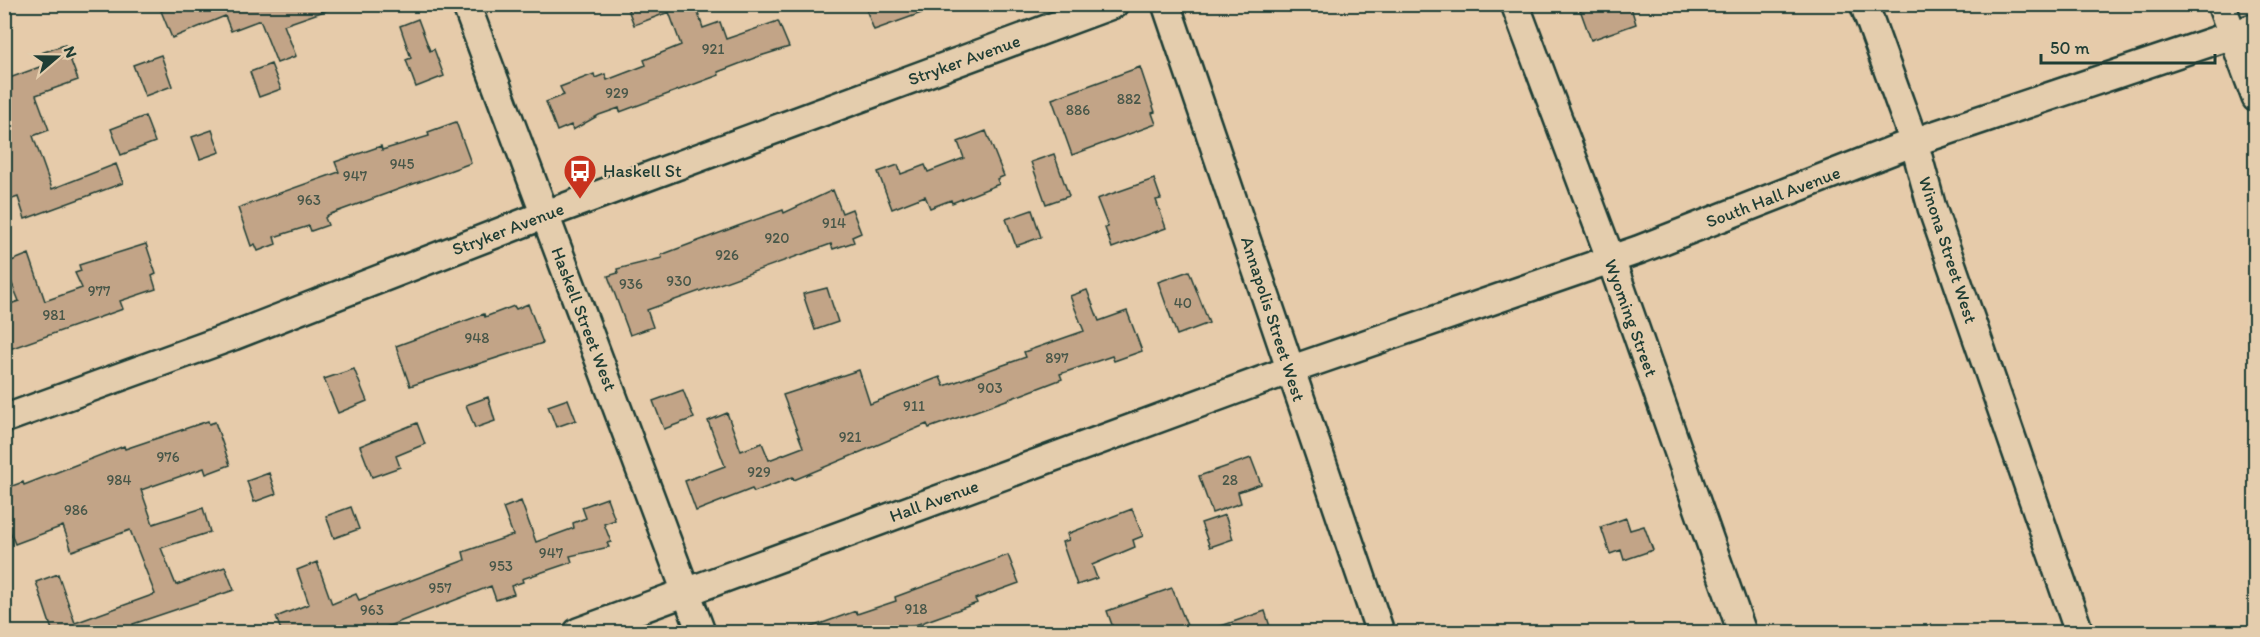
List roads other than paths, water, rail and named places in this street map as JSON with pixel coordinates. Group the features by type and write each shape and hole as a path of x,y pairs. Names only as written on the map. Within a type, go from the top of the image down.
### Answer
{"street":[{"name":"Haskell Street West","path":"466,4 701,633"},
{"name":"Stryker Avenue","path":"4,419 233,336 544,215 1114,4"},
{"name":"Annapolis Street West","path":"1166,4 1380,633"},
{"name":"Wyoming Street","path":"1515,4 1611,260 1742,633"},
{"name":"Winona Street West","path":"1864,4 1914,142 1932,208 2079,633"},
{"path":"2221,4 2245,31 2256,98"},
{"name":"South Hall Avenue","path":"1290,370 1611,260 1914,142 2245,31"},
{"name":"Hall Avenue","path":"578,633 1290,370"}],"place":[{"name":"Haskell St","path":"580,200"}]}
